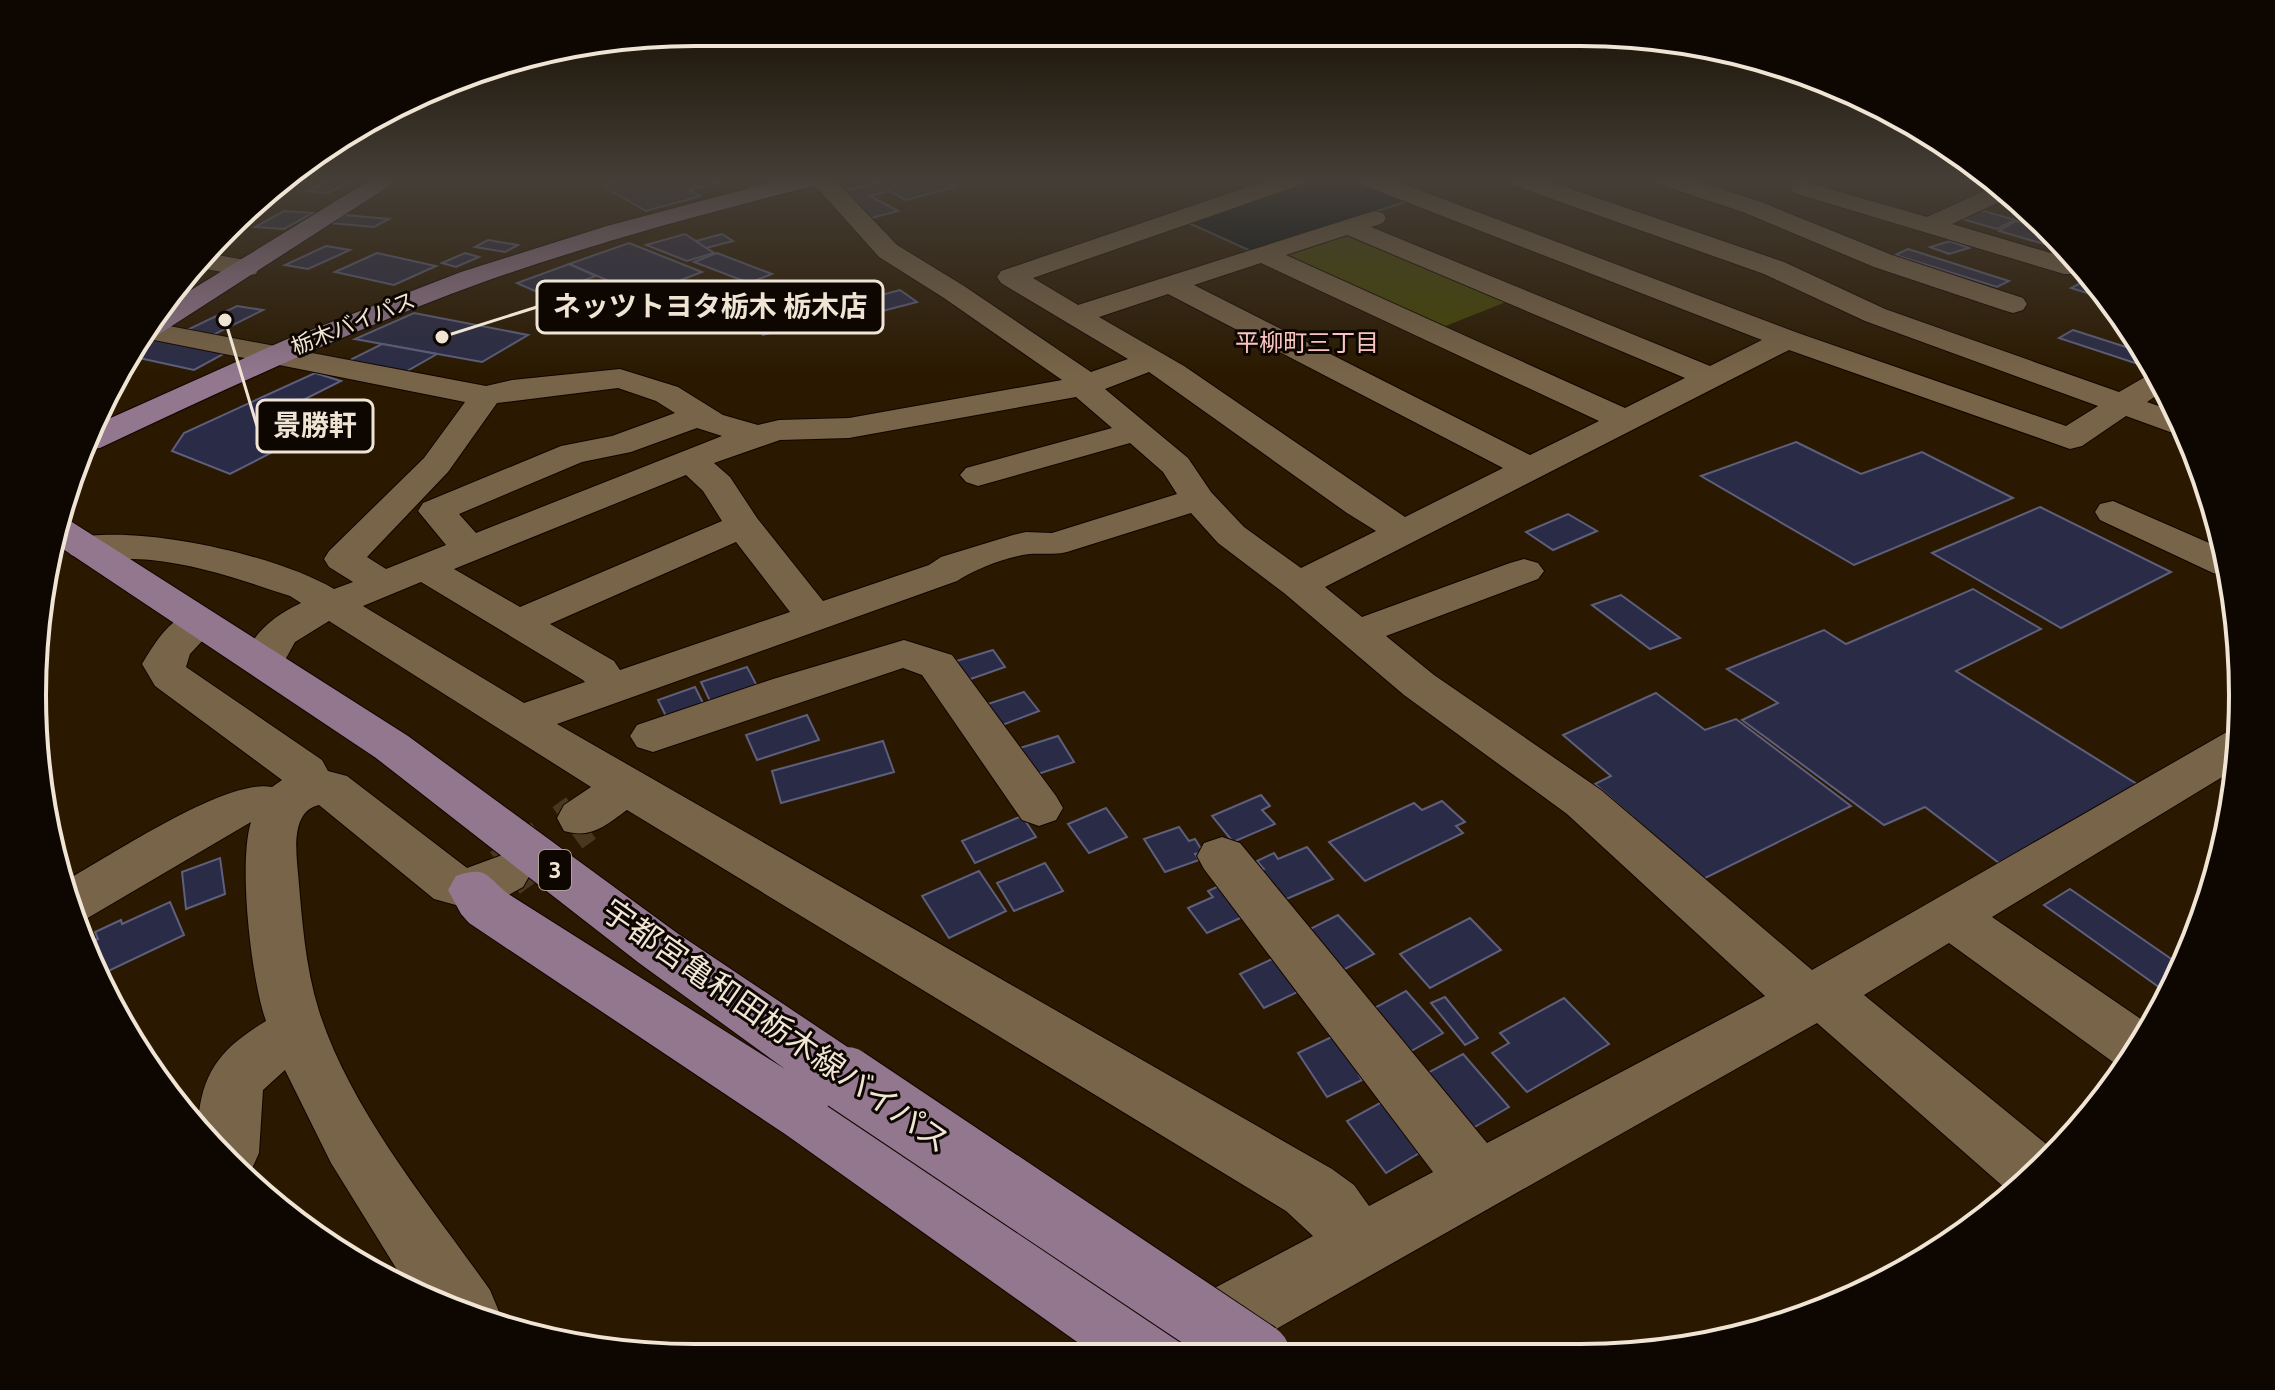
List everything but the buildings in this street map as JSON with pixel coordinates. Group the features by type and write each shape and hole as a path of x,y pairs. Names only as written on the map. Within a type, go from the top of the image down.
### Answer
{"main road":[{"path":"170,313 285,244"},
{"name":"栃木バイパス","path":"100,435 273,356 423,295 576,244"},
{"name":"宇都宮亀和田栃木線バイパス","path":"71,539 264,661 392,747 658,948 826,1097 1240,1344"},
{"path":"489,881 479,900 488,908 826,1097 1144,1344"}],"street":[{"path":"881,244 1080,379 1084,386 1176,465 1198,499 1231,535 1298,585 1419,685 1584,802 1814,996 2026,1166"},
{"path":"954,292 1011,277 1107,244"},
{"path":"1076,315 1298,244"},
{"path":"1390,244 1710,377"},
{"path":"1575,244 1624,258 1787,339 2070,439 2151,388"},
{"path":"1624,258 1661,244"},
{"path":"1704,244 1774,268 1975,323 2035,343"},
{"path":"1838,244 2013,304"},
{"path":"1998,244 2063,262"},
{"path":"1264,255 1624,420"},
{"path":"212,262 246,268"},
{"path":"1774,268 1875,315 1942,341 2167,420"},
{"path":"1942,341 2071,270"},
{"path":"1011,277 1153,360 1360,505 1404,532"},
{"path":"1172,285 1530,468"},
{"path":"159,328 273,356 486,396 512,390 620,378 667,394 699,416 755,435"},
{"path":"1298,585 1787,339"},
{"path":"264,661 271,642 289,625 380,582 755,435 779,430 849,428 1084,386 1153,360"},
{"path":"2124,373 2146,379"},
{"path":"380,582 343,559 436,465 486,396"},
{"path":"469,548 436,511 573,453 619,445 699,416"},
{"path":"978,475 1137,431"},
{"path":"690,460 717,485 743,525 814,616"},
{"path":"519,721 943,573 955,565 1026,543 1054,544 1198,499"},
{"path":"2113,512 2215,559"},
{"path":"520,624 545,610 743,525"},
{"path":"71,539 217,560 304,588 328,606 626,787 1309,1190 1331,1207 1358,1246"},
{"path":"428,564 436,575 599,671 611,690"},
{"path":"1356,633 1524,571"},
{"path":"199,622 174,646 163,664 170,676 305,772 270,840 283,974 297,1031 378,1183 455,1298"},
{"path":"761,636 788,689"},
{"path":"653,736 904,653 937,665 1039,808"},
{"path":"1178,1344 1814,996 2226,753"},
{"path":"581,818 626,787"},
{"path":"78,898 238,807 330,788 452,885 489,881"},
{"path":"1222,856 1479,1182"},
{"path":"1951,916 2128,1043"},
{"path":"228,1146 230,1113 238,1078 259,1058 297,1031"}],"shaded area":[{"path":"1235,244 1278,244 1253,252"},
{"path":"1314,244 1379,244 1511,300 1438,329 1285,259 1286,253"}],"tunnel":[{"path":"505,873 581,818"}],"place":[{"name":"景勝軒","path":"225,320"},
{"name":"ネッツトヨタ栃木 栃木店","path":"442,337"}],"district":[{"name":"平柳町三丁目","path":"1307,343"}]}
